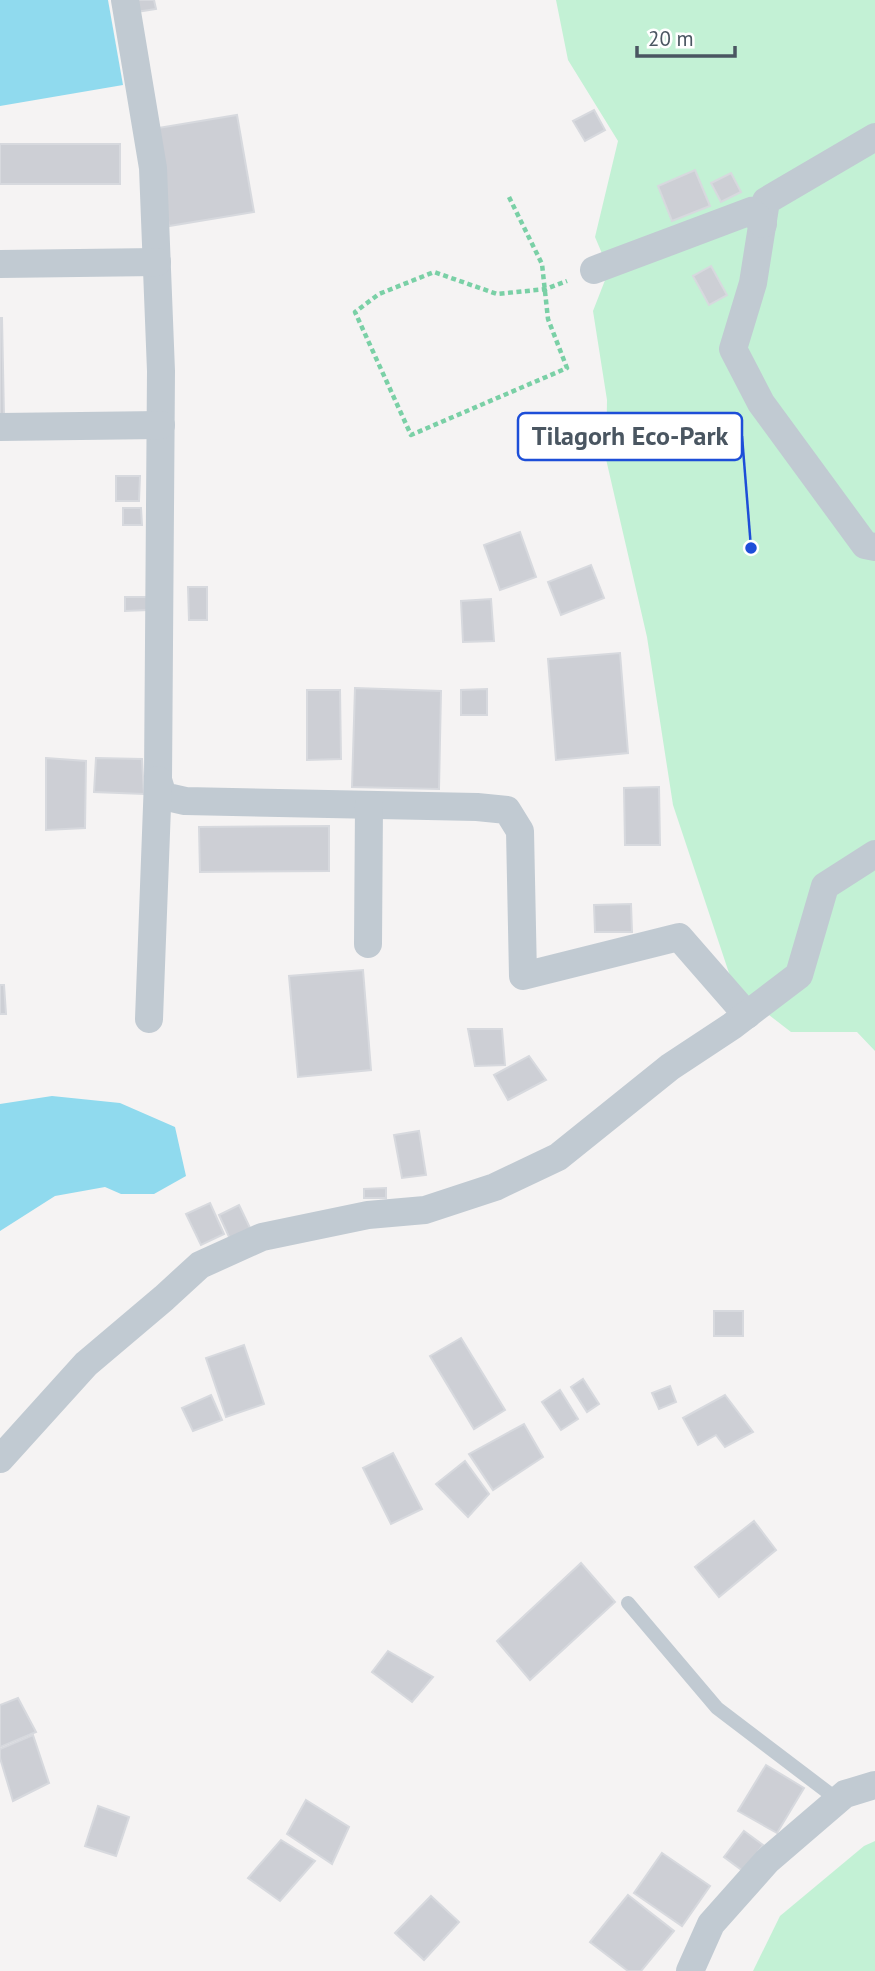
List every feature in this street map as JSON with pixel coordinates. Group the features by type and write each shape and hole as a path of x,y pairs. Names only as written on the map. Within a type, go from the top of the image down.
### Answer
{"street":[{"path":"125,0 153,168 161,425 158,780 149,1020"},
{"path":"875,136 766,201 753,283 733,349 761,403 865,545 875,547"},
{"path":"594,270 751,211 763,225"},
{"path":"0,264 157,262"},
{"path":"0,427 161,425"},
{"path":"158,780 163,796 185,801 507,810 520,831 523,976 680,937 747,1015"},
{"path":"368,944 369,805"},
{"path":"0,1459 86,1364 200,1265 262,1237 368,1215 425,1210 495,1187 558,1157 670,1067 747,1015 799,975 825,886 875,854"},
{"path":"690,1971 711,1924 767,1861 845,1794 875,1786"}],"lane":[{"path":"628,1603 717,1708 838,1800"}],"path":[{"path":"509,197 542,264 546,289 548,319 567,368 411,435 355,312 379,294 434,272 496,294 546,289"}],"green space":[{"path":"556,0 875,0 875,1051 857,1032 791,1032 734,988 673,805 647,637 606,459 607,400 593,311 609,270 595,237 618,141 568,60"},
{"path":"875,1841 875,1971 753,1971 780,1916 864,1846"}],"water":[{"path":"0,0 108,0 123,85 0,106"},
{"path":"52,1096 120,1103 175,1127 186,1176 154,1194 121,1194 105,1187 55,1196 0,1231 0,1104"}],"building":[{"path":"134,0 154,0 156,9 136,12"},
{"path":"594,110 605,130 585,141 573,121"},
{"path":"237,115 254,212 169,226 152,129"},
{"path":"0,144 120,144 120,184 0,184"},
{"path":"695,170 710,206 672,221 658,186"},
{"path":"731,173 741,192 721,202 711,183"},
{"path":"711,266 727,295 709,305 693,276"},
{"path":"2,318 4,417 0,417"},
{"path":"116,476 140,476 139,501 116,501"},
{"path":"123,508 141,508 142,525 123,525"},
{"path":"520,532 536,577 500,590 484,545"},
{"path":"591,565 604,598 561,615 548,582"},
{"path":"188,587 207,587 207,620 189,620"},
{"path":"125,597 148,597 148,610 125,611"},
{"path":"491,599 494,641 463,642 461,601"},
{"path":"620,653 628,753 556,760 548,659"},
{"path":"355,688 441,691 439,789 352,787"},
{"path":"487,689 487,715 461,715 461,690"},
{"path":"307,690 340,690 341,759 307,760"},
{"path":"46,758 86,761 85,828 46,830"},
{"path":"96,758 142,759 144,794 94,792"},
{"path":"659,787 660,845 625,845 624,788"},
{"path":"329,826 329,871 200,872 199,827"},
{"path":"631,904 632,932 595,932 594,905"},
{"path":"363,970 371,1070 298,1077 289,976"},
{"path":"0,985 4,985 6,1014 0,1014"},
{"path":"468,1029 502,1029 505,1065 475,1066"},
{"path":"529,1056 546,1080 508,1100 494,1075"},
{"path":"419,1131 426,1175 402,1178 394,1135"},
{"path":"386,1188 386,1198 364,1198 364,1189"},
{"path":"210,1203 224,1234 201,1245 186,1214"},
{"path":"239,1205 251,1230 230,1239 219,1215"},
{"path":"714,1311 743,1311 743,1336 714,1336"},
{"path":"461,1338 505,1410 474,1429 430,1356"},
{"path":"244,1345 264,1404 226,1417 206,1358"},
{"path":"583,1379 599,1404 587,1412 571,1387"},
{"path":"670,1386 676,1402 659,1409 652,1393"},
{"path":"560,1390 578,1419 561,1430 542,1402"},
{"path":"211,1395 222,1420 193,1431 182,1408"},
{"path":"725,1395 753,1432 725,1447 716,1435 698,1445 683,1418"},
{"path":"524,1424 543,1457 493,1490 469,1454"},
{"path":"393,1453 422,1509 391,1524 363,1468"},
{"path":"465,1461 489,1494 468,1517 436,1484"},
{"path":"754,1521 776,1550 719,1597 695,1567"},
{"path":"581,1563 615,1602 530,1680 497,1641"},
{"path":"388,1651 433,1677 412,1702 372,1672"},
{"path":"18,1698 36,1732 0,1747 0,1705"},
{"path":"33,1735 49,1783 13,1801 0,1758 0,1749"},
{"path":"766,1765 804,1788 777,1833 738,1811"},
{"path":"306,1800 349,1827 332,1864 287,1834"},
{"path":"98,1806 129,1817 116,1856 85,1846"},
{"path":"744,1831 763,1845 743,1871 724,1857"},
{"path":"281,1840 315,1861 280,1901 248,1878"},
{"path":"662,1853 710,1886 682,1926 634,1893"},
{"path":"628,1895 674,1931 641,1971 628,1971 590,1942"},
{"path":"431,1896 459,1922 424,1960 395,1933"}],"place":[{"name":"Tilagorh Eco-Park","path":"751,548"}]}
